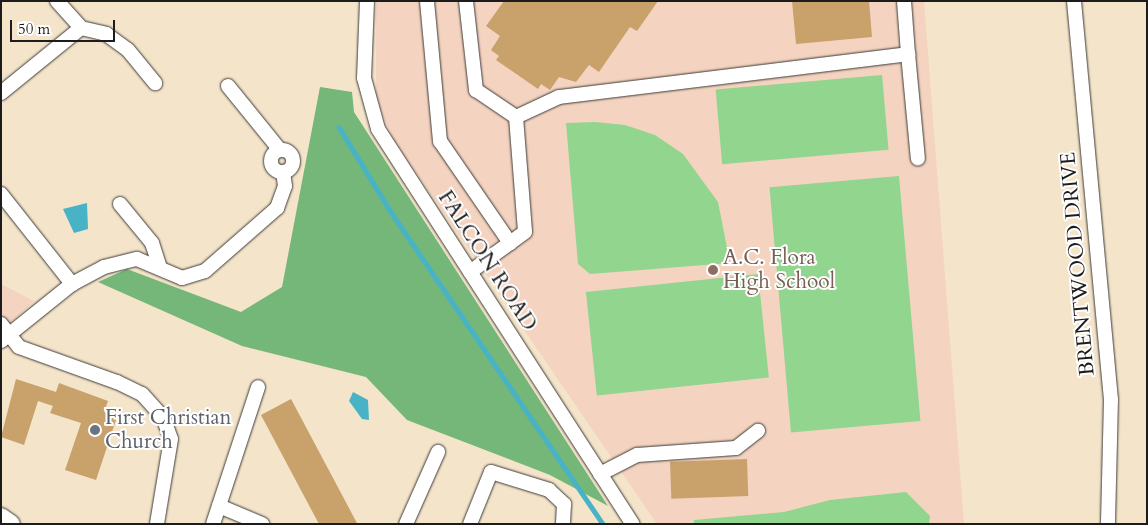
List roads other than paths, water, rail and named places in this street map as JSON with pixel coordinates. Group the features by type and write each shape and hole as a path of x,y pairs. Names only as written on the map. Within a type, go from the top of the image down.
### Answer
{"main road":[{"path":"1,517 11,524"}],"street":[{"path":"57,1 82,28 106,34 128,50 155,83"},
{"name":"FALCON ROAD","path":"367,1 364,78 378,129 633,524"},
{"path":"428,1 440,141 510,243"},
{"path":"466,1 476,90 516,117"},
{"path":"904,1 918,159"},
{"name":"BRENTWOOD DRIVE","path":"1074,1 1111,399 1108,524"},
{"path":"1,93 82,28"},
{"path":"516,117 559,97 908,54"},
{"path":"157,524 171,440 163,417 142,394 35,356 19,348 4,333 72,284 124,260 160,266 182,278 205,271 277,208 285,186 283,172 273,168 270,161 279,150 228,86"},
{"path":"470,272 525,232 516,117"},
{"path":"1,194 72,284"},
{"path":"120,204 152,244 160,266"},
{"path":"213,524 258,387"},
{"path":"600,474 637,454 736,448 758,431"},
{"path":"406,524 438,452"},
{"path":"470,524 491,472 549,490 564,504 564,524"},
{"path":"219,506 262,524"}],"water":[{"path":"87,203 88,229 74,233 63,209"},
{"path":"353,392 368,400 369,420 362,419 349,401"}],"waterway":[{"path":"339,127 391,212 603,524"}],"place":[{"name":"A.C. Flora High School","path":"713,270"},
{"name":"First Christian Church","path":"95,430"}]}
